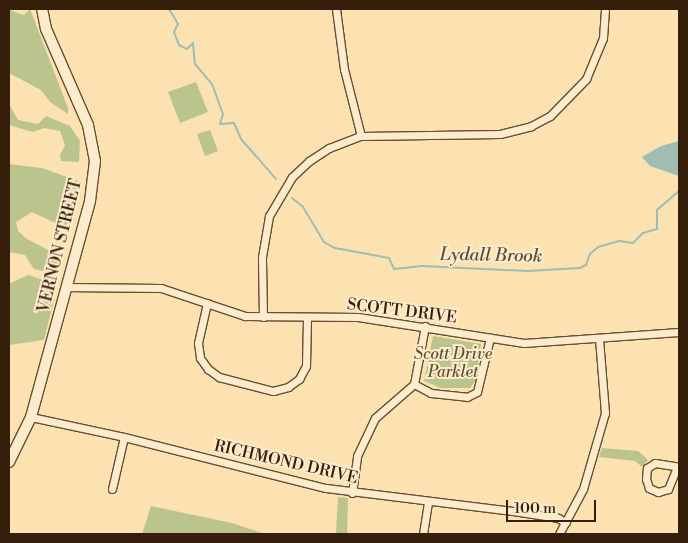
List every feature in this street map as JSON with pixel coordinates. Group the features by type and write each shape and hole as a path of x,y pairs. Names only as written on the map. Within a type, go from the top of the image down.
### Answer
{"street":[{"name":"VERNON STREET","path":"9,462 31,418 65,287 90,201 95,160 88,125 46,29 42,9"},
{"path":"336,9 344,69 361,136"},
{"path":"262,317 264,233 279,196 309,161 329,148 361,136 500,134 537,122 571,98 586,79 603,38 605,9"},
{"name":"SCOTT DRIVE","path":"65,287 162,288 245,316 358,317 532,343 679,332"},
{"path":"207,303 198,343 200,358 208,369 219,377 274,391 288,387 299,379 306,366 307,317"},
{"path":"352,493 357,456 371,424 398,395 414,384 425,326"},
{"path":"414,384 431,392 468,397 477,392 490,338"},
{"path":"559,534 583,489 605,413 599,339"},
{"name":"RICHMOND DRIVE","path":"31,418 124,437 352,493 558,518 566,523"},
{"path":"112,489 124,437"},
{"path":"665,462 678,467 668,489 658,492 649,488 646,479 647,468 654,463 665,462"},
{"path":"423,534 428,501"}],"green space":[{"path":"30,9 68,108 68,114 50,102 41,90 9,73 9,10 24,15"},
{"path":"196,82 208,112 180,123 168,92"},
{"path":"9,104 18,120 38,124 46,116 70,126 80,141 79,162 61,161 60,155 65,145 60,131 44,128 33,132 9,125"},
{"path":"210,130 218,151 205,156 197,134"},
{"path":"9,164 42,168 81,182 70,230 32,212 16,222 18,231 27,239 58,255 60,262 57,274 34,269 25,255 9,252"},
{"path":"28,275 53,283 50,294 37,295 54,300 44,340 9,345 9,284"},
{"name":"Scott Drive Parklet","path":"433,336 481,344 476,380 470,388 441,388 424,381"},
{"path":"602,448 638,451 648,460 642,467 635,461 599,457"},
{"path":"338,497 348,498 347,534 336,534"},
{"path":"151,506 232,523 265,534 142,534"}],"shaded area":[{"path":"679,141 679,176 650,166 642,157 661,146"}],"waterway":[{"name":"Lydall Brook","path":"169,9 178,24 174,32 179,45 187,49 193,43 195,64 212,84 223,114 220,124 234,123 241,139 276,179"},
{"name":"Lydall Brook","path":"292,198 303,207 324,242 335,248 389,258 394,269 422,266 528,271 580,268 586,265 590,254 598,247 619,241 633,243 643,233 657,229 657,210 679,191"}]}
